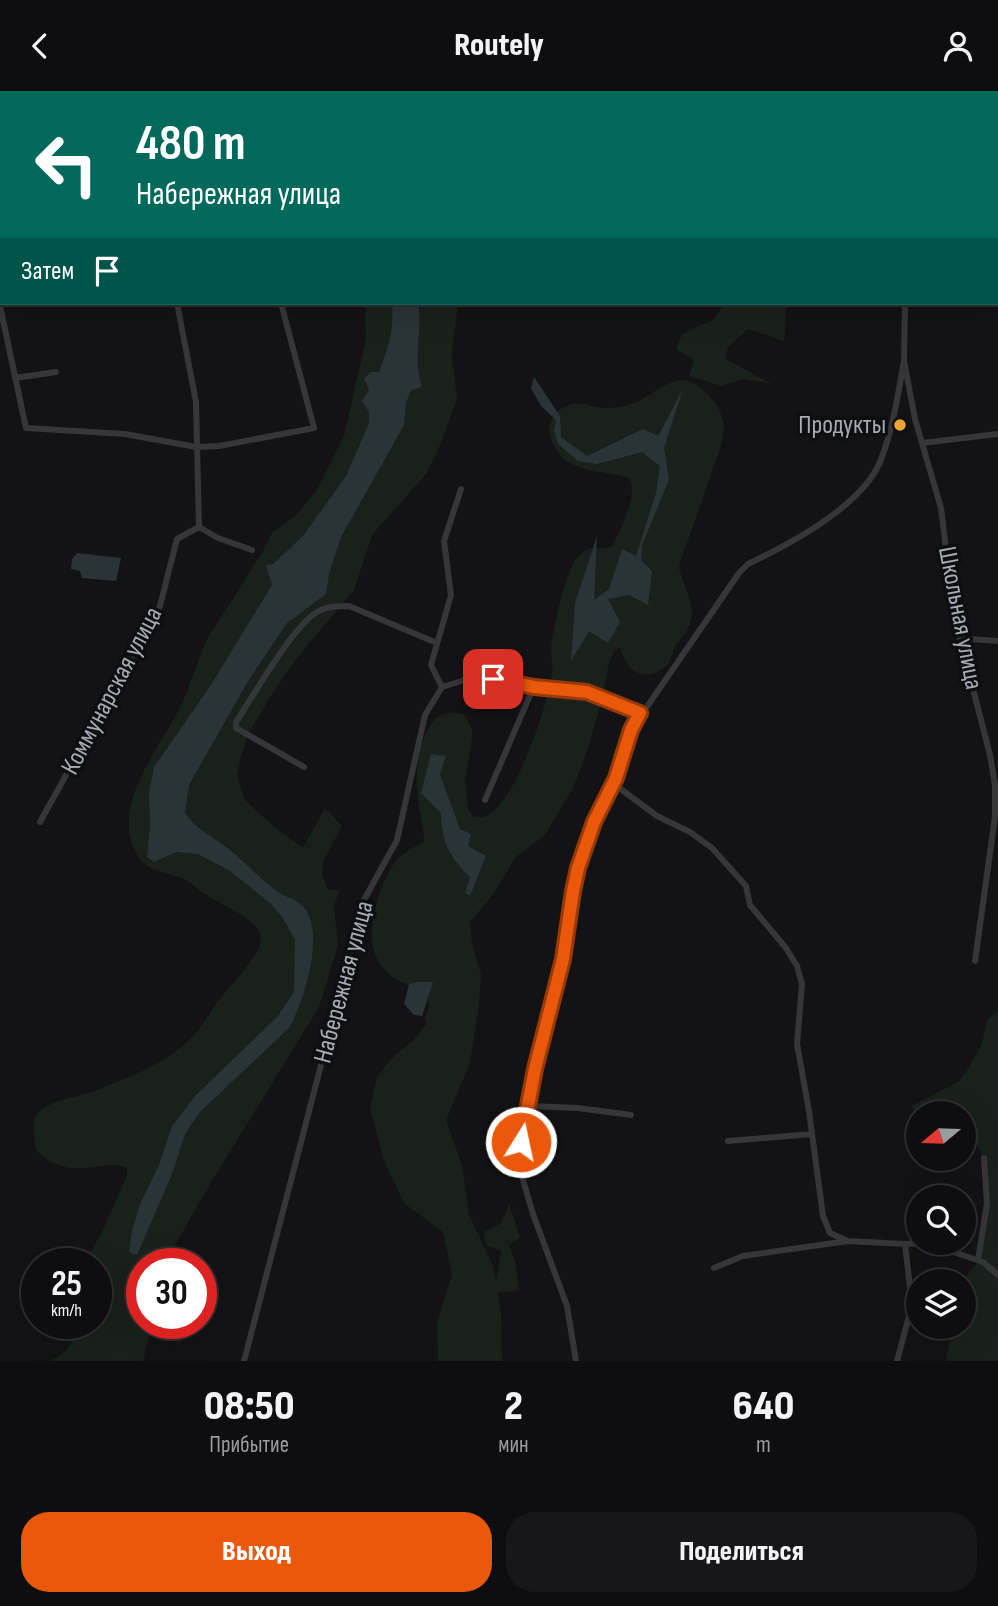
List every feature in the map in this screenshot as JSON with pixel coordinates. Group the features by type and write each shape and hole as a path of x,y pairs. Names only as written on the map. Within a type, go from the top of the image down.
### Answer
{"street":[{"path":"177,305 196,402 199,527 218,538 252,550"},
{"path":"0,306 26,428 125,434 196,447 219,446 314,428 282,305"},
{"name":"Школьная улица","path":"576,1361 568,1306 523,1180 521,1142 538,1056 563,959 578,868 594,822 614,785 631,730 640,713 739,573 748,564 828,518 846,503 880,463 904,361 905,305"},
{"name":"Школьная улица","path":"904,361 922,443 941,508 948,585 995,785 995,817 975,961"},
{"path":"15,377 56,372"},
{"path":"922,443 998,434"},
{"path":"461,489 444,541 451,595 430,665 442,687 468,679 493,679 534,687 587,692 640,713"},
{"name":"Коммунарская улица","path":"40,823 160,606 177,539 199,527"},
{"path":"304,767 236,728 236,722 302,624 318,611 333,606 349,606 437,643"},
{"path":"958,635 998,641"},
{"name":"Набережная улица","path":"244,1361 364,900 397,840 425,715 442,687"},
{"path":"485,800 534,687"},
{"path":"614,785 657,816 690,832 712,848 746,886 750,905 786,948 797,966 802,984 797,1044 823,1216 830,1233 848,1241"},
{"path":"528,1106 578,1108 631,1115"},
{"path":"728,1141 812,1134"},
{"path":"978,1260 987,1204 984,1158"},
{"path":"713,1268 743,1256 848,1241 927,1243 978,1260 998,1275"},
{"path":"897,1361 912,1305 905,1244"}],"shaded area":[{"path":"365,305 458,305 452,356 457,399 427,473 372,535 354,590 296,659 274,691 249,732 240,760 237,776 245,800 274,827 303,848 325,808 342,826 324,860 322,874 328,890 340,890 334,905 338,946 319,1007 174,1248 126,1248 126,1339 148,1339 143,1361 49,1361 69,1347 73,1339 112,1339 112,1248 93,1248 127,1175 127,1169 111,1165 76,1168 49,1161 36,1150 33,1125 35,1116 49,1105 123,1080 183,1046 246,967 259,947 261,938 251,922 241,915 185,879 156,871 141,860 130,836 129,817 133,798 140,779 179,709 211,633 272,533 295,516 315,493 344,436 366,339"},
{"path":"392,305 418,305 418,366 422,387 411,390 406,403 404,425 341,537 329,574 326,594 287,623 248,681 189,785 185,813 199,828 233,852 271,887 302,905 309,916 313,931 313,948 306,984 289,1028 199,1113 185,1134 172,1174 140,1248 130,1248 140,1204 159,1165 172,1126 196,1095 278,1016 294,992 295,940 283,918 270,903 230,871 198,854 176,852 154,862 147,857 149,793 154,767 209,688 272,585 266,565 273,564 303,536 346,476 369,423 369,412 362,401 369,390 364,378 371,372 379,372 391,330"},
{"path":"724,305 787,305 784,341 748,329 728,347 726,359 772,384 744,379 721,386 689,376 694,360 676,349 682,334 713,320"},
{"path":"534,377 560,416 561,437 587,456 643,429 658,436 683,389 664,448 669,480 642,545 641,560 652,571 648,605 629,595 608,599 620,622 608,643 589,631 571,661 575,603 597,536 594,600 609,589 622,549 636,556 656,493 660,466 642,452 597,464 578,461 558,444 554,431 556,420 541,406 531,388"},
{"path":"681,380 697,385 711,397 720,413 724,429 720,450 680,562 679,568 692,610 689,625 675,646 668,664 655,673 636,672 628,665 620,648 616,649 609,662 603,696 588,749 573,788 545,835 516,857 491,897 470,922 472,943 481,975 479,1005 470,1063 446,1120 462,1165 469,1215 493,1266 496,1282 501,1251 486,1245 484,1232 501,1223 509,1203 520,1238 509,1245 515,1262 519,1290 498,1293 502,1361 438,1361 437,1322 452,1275 443,1232 405,1204 384,1161 370,1108 377,1076 395,1055 413,1041 427,1023 427,990 396,979 378,961 373,949 372,935 377,903 384,880 393,865 424,841 417,767 429,728 440,715 465,715 472,730 465,780 468,810 474,817 490,814 500,804 520,771 544,708 552,674 551,648 554,628 573,563 578,556 590,549 612,547 627,513 632,494 629,478 586,469 567,461 559,454 551,438 549,428 553,417 562,408 573,404 604,408 628,405 667,384"},
{"path":"77,553 121,558 116,581 82,578 80,571 71,569 72,559"},
{"path":"431,754 446,756 440,775 460,829 471,834 468,846 486,856 470,896 465,893 470,877 448,848 441,813 421,793"},
{"path":"433,982 422,1016 414,1015 404,1004 409,984"},
{"path":"998,1011 998,1361 946,1361 950,1339 976,1339 976,1269 972,1269 981,1258 984,1188 981,1151 976,1143 976,1101 921,1101 958,1082 982,1044 987,1020"}],"place":[{"name":"Продукты","path":"900,425"}],"route":[{"path":"493,679 534,687 587,692 640,713 631,730 614,785 594,822 578,868 563,959 535,1069 521,1142"}]}
